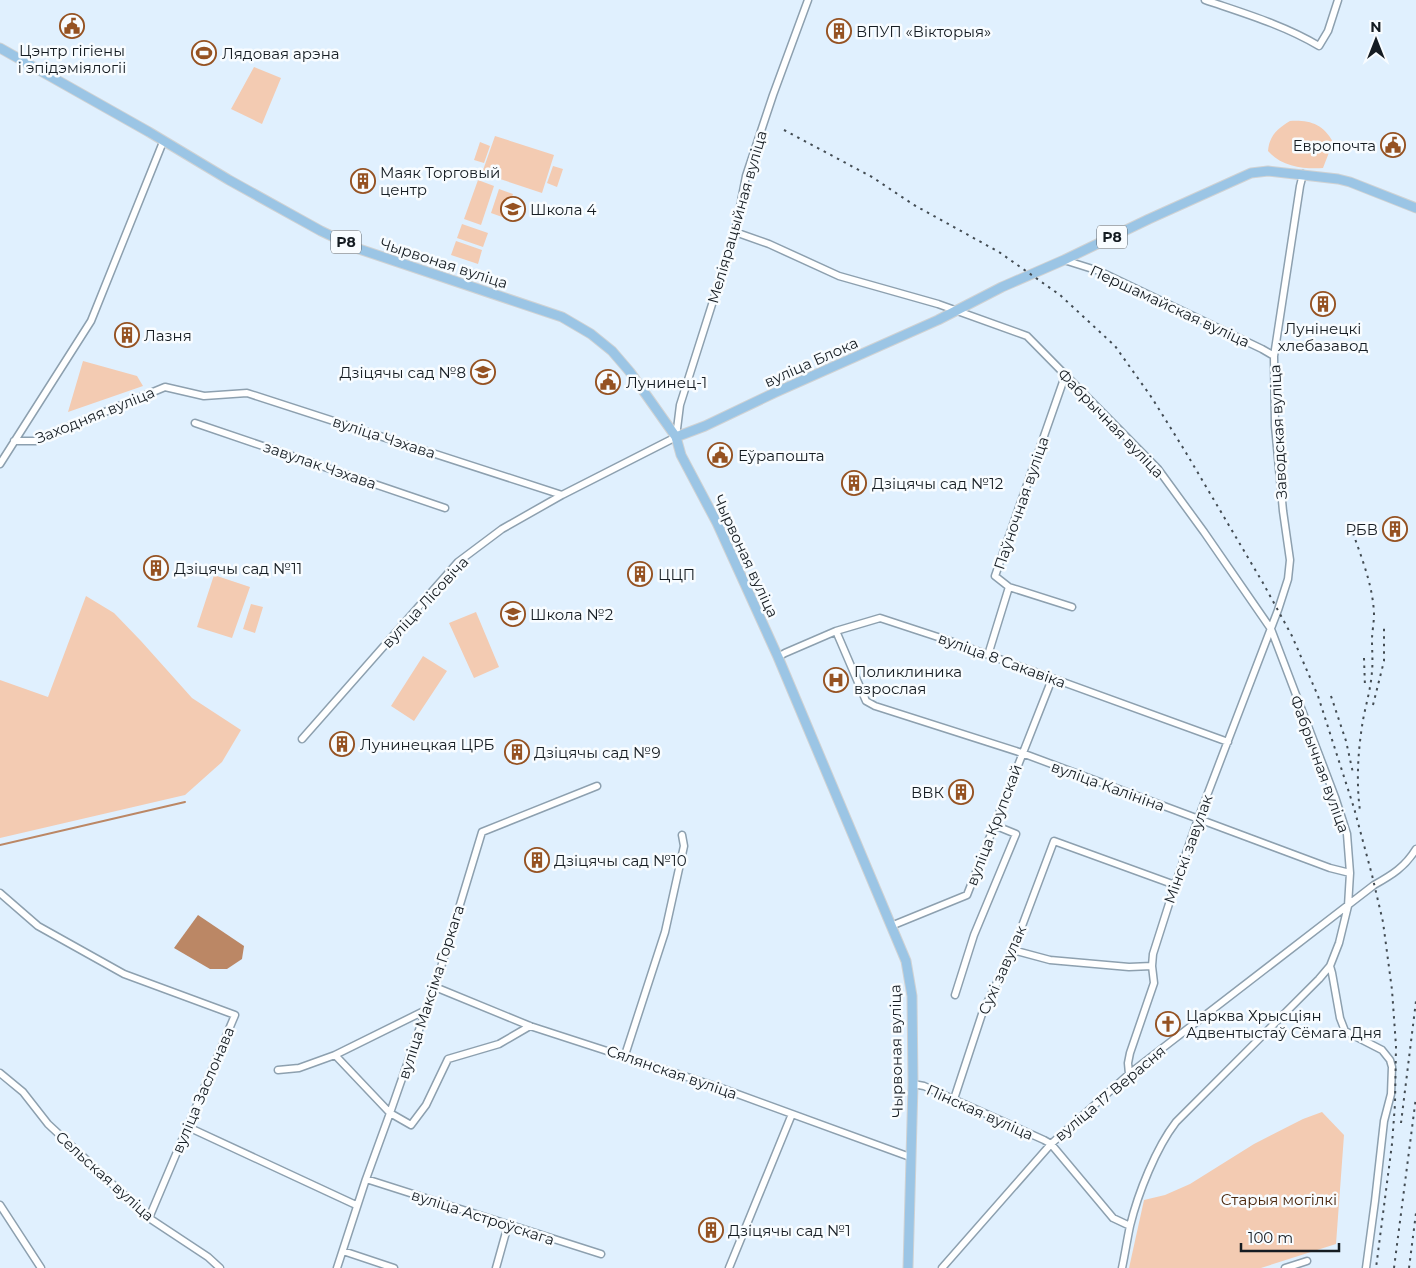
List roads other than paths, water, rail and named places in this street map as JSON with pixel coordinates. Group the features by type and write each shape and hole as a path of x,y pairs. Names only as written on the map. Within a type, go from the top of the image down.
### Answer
{"main road":[{"name":"Чырвоная вуліца","path":"0,48 321,231 359,249 562,317 576,324 596,338 630,372 676,437 681,455 717,522 778,657 906,961 912,996 913,1084 908,1268"},
{"name":"Р8","path":"958,311 1002,287 1251,173 1268,171 1303,174 1350,182 1416,208"},
{"name":"вуліца Блока","path":"676,437 705,426 958,311"}],"street":[{"name":"Меліярацыйная вуліца","path":"676,437 680,405 735,232 746,176 773,94 808,0"},
{"path":"1205,0 1295,33 1320,46 1328,31 1338,0"},
{"path":"0,464 90,321 163,142"},
{"name":"Заводская вуліца","path":"1271,630 1288,578 1290,560 1283,511 1275,426 1274,356 1303,174"},
{"name":"Фабрычная вуліца","path":"735,232 769,244 840,276 958,311 1026,336 1158,469 1271,630 1335,798 1347,834 1350,872 1348,906 1339,942 1330,966"},
{"name":"Першамайская вуліца","path":"1064,260 1099,271 1274,356"},
{"name":"Паўночная вуліца","path":"988,655 1009,587 995,576 1065,376"},
{"name":"Заходняя вуліца","path":"14,441 35,441 165,387 204,396"},
{"name":"вуліца Чэхава","path":"204,396 247,392 562,495"},
{"name":"завулак Чэхава","path":"195,423 445,508"},
{"name":"вуліца Лісовіча","path":"302,739 458,562 502,530 562,495 676,437"},
{"path":"1009,587 1072,607"},
{"name":"вуліца 8 Сакавіка","path":"778,657 836,631 880,618 1228,742"},
{"name":"Мінскі завулак","path":"1129,1074 1128,1063 1130,1053 1154,983 1153,954 1175,885 1198,819 1271,630"},
{"name":"вуліца Калініна","path":"836,631 866,700 875,706 1022,753 1330,868 1350,872"},
{"name":"вуліца Крупскай","path":"891,926 967,895 1052,679"},
{"name":"вуліца Максіма Горкага","path":"337,1268 356,1205 435,987 482,832 597,786"},
{"path":"955,995 974,934 1016,834 994,825"},
{"path":"624,1056 665,932 684,846 682,835"},
{"name":"Сухі завулак","path":"954,1099 983,1011 1013,950 1054,842 1175,885"},
{"name":"вуліца 17 Верасня","path":"942,1268 1051,1144 1129,1074 1374,885 1401,868 1416,849"},
{"name":"вуліца Заслонава","path":"0,893 38,926 124,974 235,1015 149,1218"},
{"path":"1013,950 1050,960 1152,966"},
{"path":"1122,1268 1130,1226 1139,1197 1165,1136 1176,1122 1330,966"},
{"path":"1330,966 1340,1018 1345,1031 1382,1050 1387,1054 1392,1067 1391,1094 1384,1121 1376,1201 1366,1268"},
{"name":"Сялянская вуліца","path":"435,987 530,1026 721,1088 910,1157"},
{"path":"278,1070 300,1068 335,1055 426,1010"},
{"path":"335,1055 390,1113 412,1125 426,1105 448,1059 499,1044 530,1026"},
{"name":"Сельская вуліца","path":"0,1073 23,1092 48,1124 149,1218 220,1268"},
{"name":"Пінская вуліца","path":"913,1084 924,1086 954,1099 1051,1144 1113,1218 1130,1226"},
{"path":"729,1268 792,1114"},
{"path":"188,1127 356,1205"},
{"name":"вуліца Астроўскага","path":"366,1178 602,1254"},
{"path":"0,1205 41,1268"},
{"path":"496,1268 508,1225"},
{"path":"342,1251 394,1268"},
{"path":"1285,1268 1307,1261"}],"waterway":[{"path":"0,845 185,802"}],"railway":[{"path":"784,130 872,177 914,205 999,252 1060,295 1115,346 1152,398 1185,451 1292,636 1318,696 1354,808 1383,922 1392,990 1396,1046 1395,1104 1392,1144 1376,1268"},
{"path":"1353,533 1369,583 1374,614 1370,690 1363,720 1359,754 1358,788 1360,811"},
{"path":"1373,705 1384,661 1384,626"},
{"path":"1364,658 1365,687"},
{"path":"1331,696 1346,741 1353,773"},
{"path":"1401,1123 1416,1001"},
{"path":"1394,1268 1416,1097"},
{"path":"1409,1268 1416,1213"}],"place":[{"name":"Цэнтр гігіены і эпідэміялогіі","path":"72,26"},
{"name":"ВПУП «Вікторыя»","path":"839,31"},
{"name":"Лядовая арэна","path":"204,53"},
{"name":"Европочта","path":"1393,145"},
{"name":"Маяк Торговый центр","path":"363,181"},
{"name":"Школа 4","path":"513,209"},
{"name":"Лунінецкі хлебазавод","path":"1323,304"},
{"name":"Лазня","path":"127,335"},
{"name":"Дзіцячы сад №8","path":"483,372"},
{"name":"Лунинец-1","path":"608,382"},
{"name":"Еўрапошта","path":"720,455"},
{"name":"Дзіцячы сад №12","path":"854,483"},
{"name":"РБВ","path":"1395,529"},
{"name":"Дзіцячы сад №11","path":"156,568"},
{"name":"ЦЦП","path":"640,574"},
{"name":"Школа №2","path":"513,614"},
{"name":"Поликлиника взрослая","path":"836,680"},
{"name":"Лунинецкая ЦРБ","path":"342,744"},
{"name":"Дзіцячы сад №9","path":"517,752"},
{"name":"ВВК","path":"961,792"},
{"name":"Дзіцячы сад №10","path":"537,860"},
{"name":"Царква Хрысціян Адвентыстаў Сёмага Дня","path":"1168,1024"},
{"name":"Дзіцячы сад №1","path":"711,1230"}],"park label":[{"name":"Старыя могілкі","path":"1279,1199"}]}
